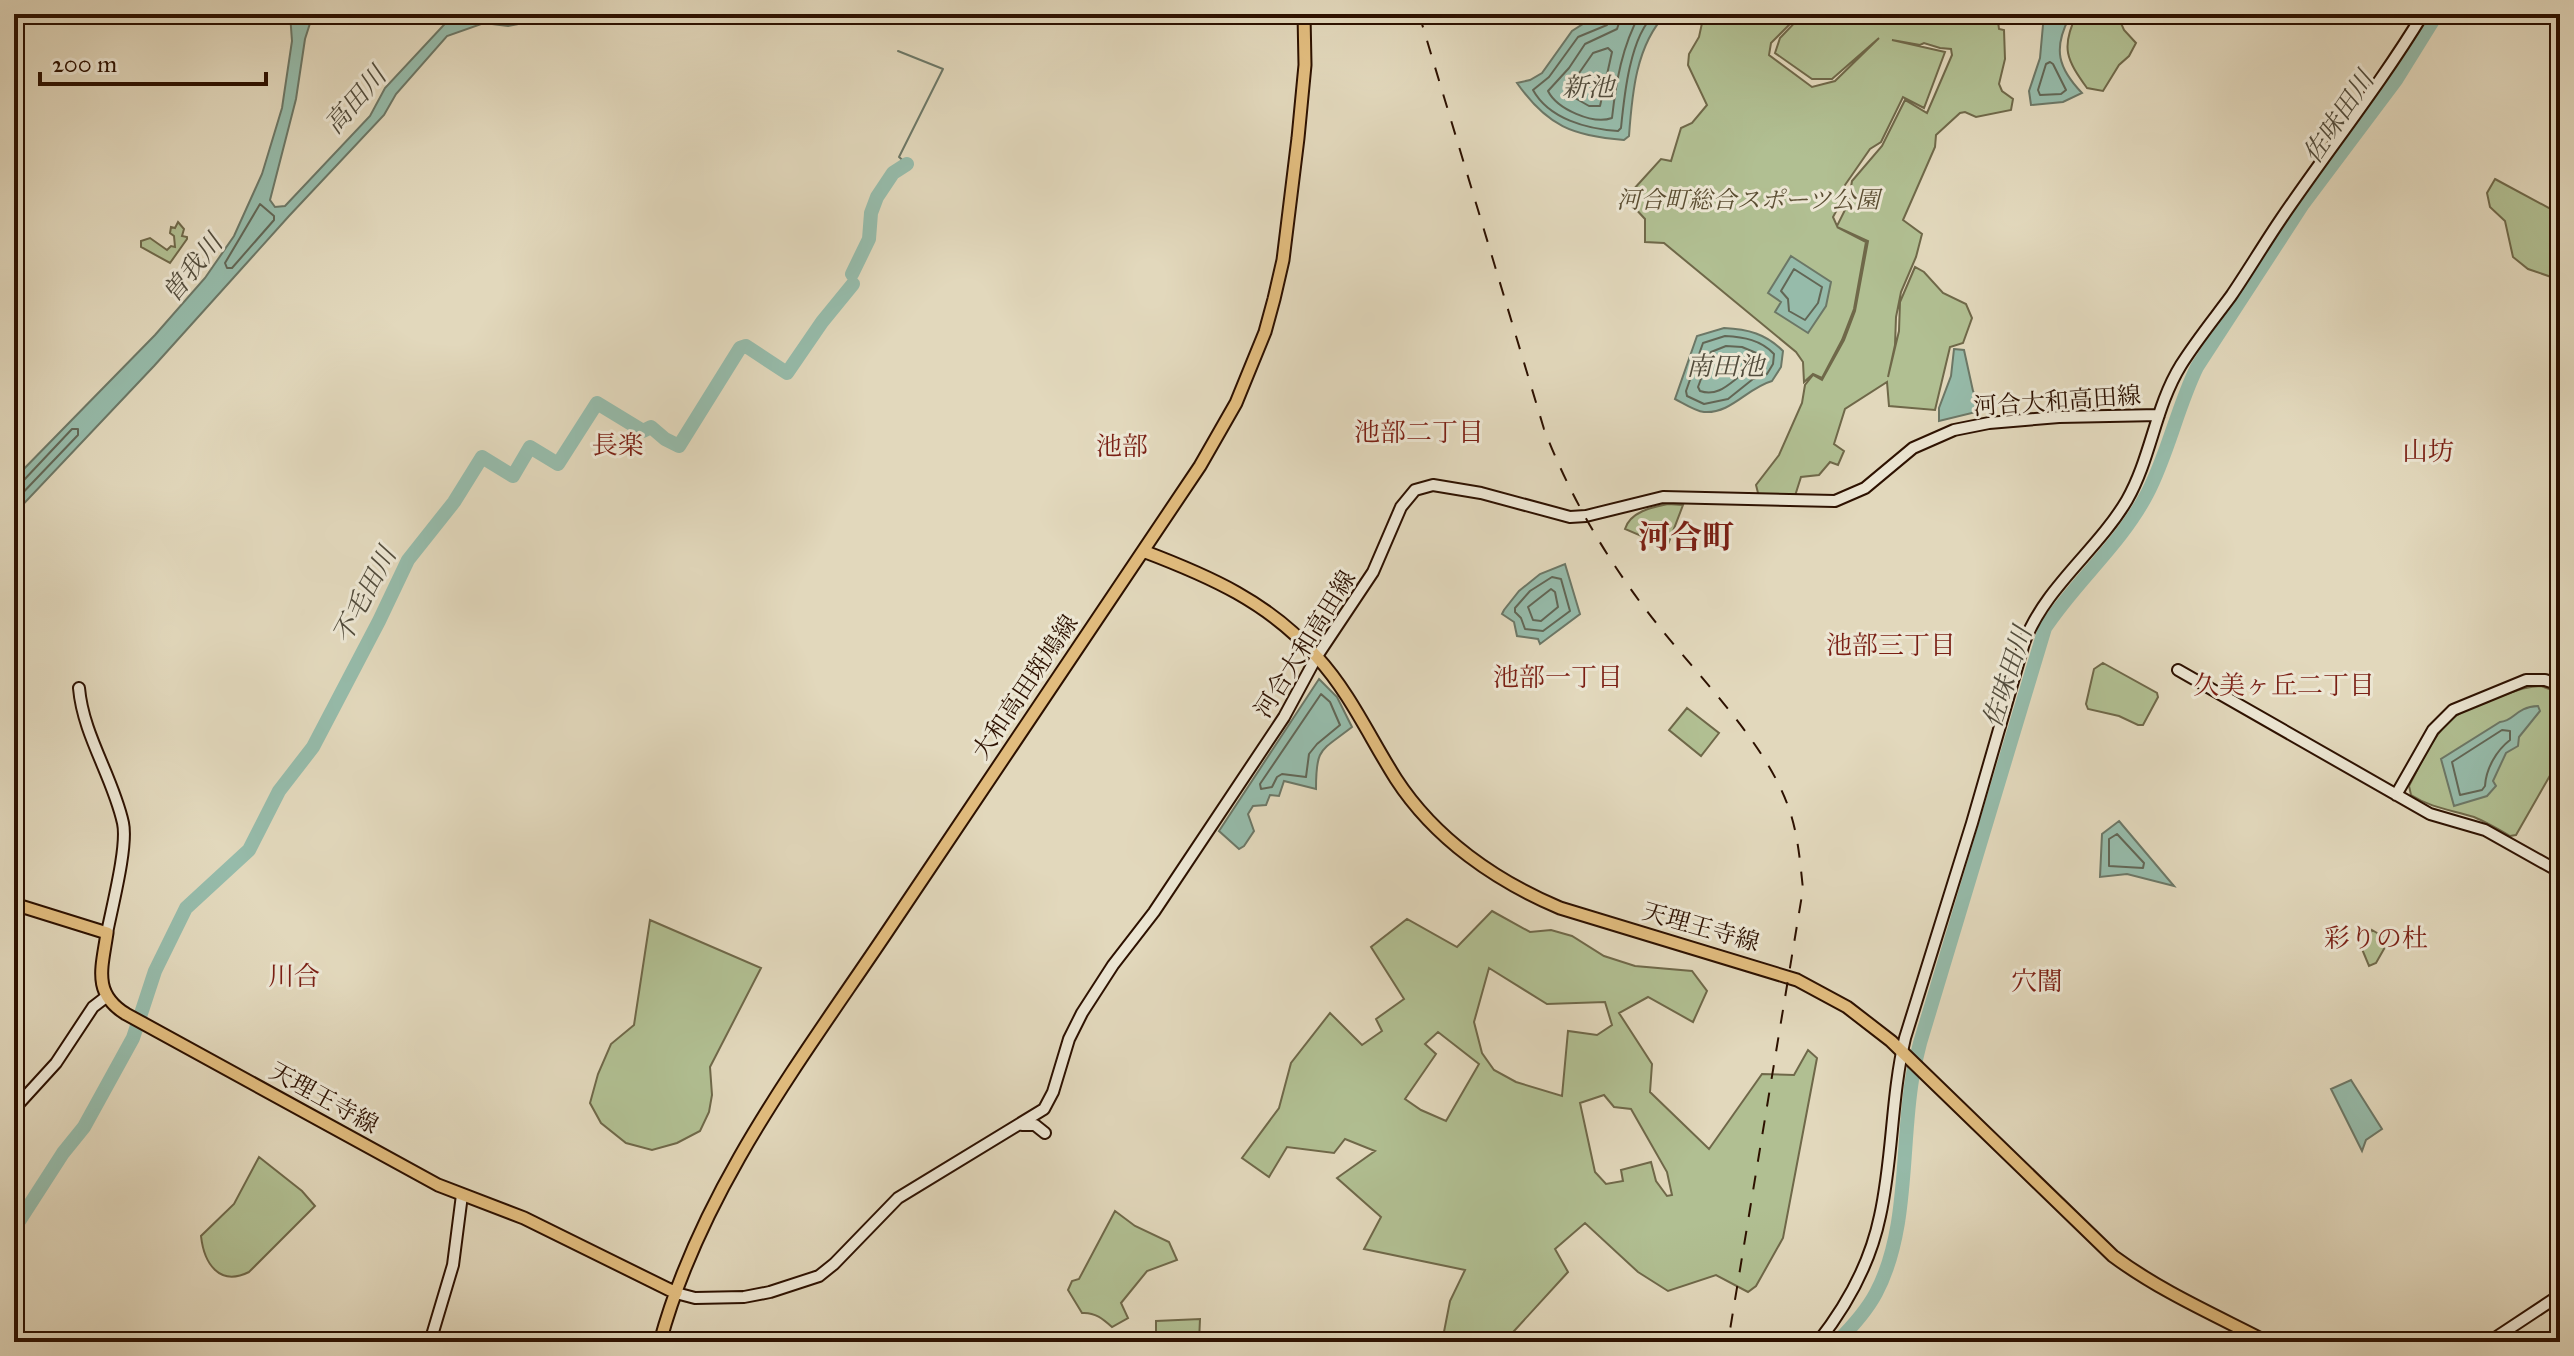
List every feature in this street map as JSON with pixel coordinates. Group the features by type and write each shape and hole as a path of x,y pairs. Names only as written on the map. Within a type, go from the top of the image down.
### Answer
{"main road":[{"name":"大和高田斑鳩線","path":"660,1342 676,1293 708,1218 775,1098 1143,551 1217,439 1236,403 1265,332 1283,260 1305,65 1304,14"},
{"name":"河合大和高田線","path":"1818,1342 1853,1291 1873,1245 1882,1209 1904,1054 2026,638 2046,601 2114,521 2125,502 2139,477 2159,415 2180,367 2400,53 2423,14"},
{"name":"河合大和高田線","path":"676,1293 695,1298 744,1297 819,1276 898,1198 1039,1114 1049,1101 1069,1039 1082,1013 1113,965 1162,901 1284,717 1317,656 1373,572 1405,500 1415,490 1426,485 1497,496 1570,517 1663,497 1835,501 1865,488 1913,448 1954,430 1989,423 2059,417 2159,415"},
{"name":"天理王寺線","path":"1143,551 1208,577 1245,597 1285,626 1317,656 1358,714 1410,799 1449,839 1482,866 1560,908 1797,980 1829,996 1866,1020 1904,1054 2113,1256 2140,1276 2267,1342"},
{"path":"2178,670 2430,814 2485,830 2560,872"},
{"path":"2396,795 2433,730 2453,710 2526,680 2545,680 2560,685"},
{"path":"14,1109 56,1063 93,1007 106,997 102,967 124,832 120,812 86,721 79,688"},
{"path":"14,904 107,933"},
{"name":"天理王寺線","path":"106,997 119,1010 427,1179 524,1218 676,1293"},
{"path":"1019,1125 1035,1125 1045,1133"},
{"path":"430,1342 453,1265 462,1195"},
{"path":"2489,1342 2560,1295"}],"green space":[{"name":"河合町総合スポーツ公園","path":"1704,14 1800,14 1771,43 1769,55 1812,87 1835,81 1879,38 1832,79 1812,79 1775,53 1780,38 1803,14 1997,14 1999,29 2004,30 2005,59 1999,84 2002,91 2013,99 2011,110 1976,117 1960,113 1936,135 1935,147 1903,220 1922,234 1901,292 1888,377 1899,331 1900,302 1915,267 1924,272 1943,293 1966,304 1972,318 1963,343 1950,347 1935,410 1889,406 1887,382 1845,409 1834,444 1844,451 1838,465 1830,462 1819,475 1801,477 1794,499 1765,498 1758,493 1756,485 1779,455 1802,403 1805,385 1813,375 1822,380 1844,340 1855,311 1868,241 1837,227 1866,242 1854,309 1822,378 1813,374 1804,382 1803,362 1796,352 1664,243 1645,242 1645,219 1633,206 1633,190 1661,159 1671,161 1681,128 1692,123 1707,105 1688,65 1689,54 1699,37","holes":["1892,40 1924,43 1951,49 1952,55 1927,113 1905,100 1882,146 1852,181 1848,204 1837,226 1833,217 1844,197 1845,185 1870,149 1881,142 1903,97 1924,108 1945,52"]},
{"path":"2077,14 2117,14 2124,30 2136,43 2103,91 2087,88 2068,53 2069,36"},
{"path":"2495,179 2560,214 2560,280 2528,269 2513,257 2505,221 2490,207 2487,193"},
{"path":"178,222 184,229 182,236 187,239 170,263 141,247 141,241 150,238 167,250 175,247 174,236 170,233 171,227 175,228"},
{"path":"1668,504 1683,505 1667,547 1625,529 1637,514"},
{"path":"2103,663 2157,693 2158,697 2143,725 2088,709 2086,704 2094,669"},
{"path":"2541,686 2560,693 2560,758 2516,835 2510,836 2474,817 2434,806 2411,795 2409,786 2423,759 2439,732 2453,718 2509,693"},
{"path":"1687,708 1719,733 1701,756 1669,730"},
{"path":"1492,911 1530,932 1551,930 1572,936 1604,956 1635,966 1692,971 1707,991 1693,1022 1648,997 1619,1013 1652,1064 1650,1092 1709,1149 1762,1074 1794,1075 1808,1050 1817,1058 1783,1238 1756,1286 1748,1292 1716,1275 1668,1291 1638,1272 1585,1223 1555,1249 1568,1272 1504,1342 1442,1342 1450,1301 1465,1270 1364,1249 1381,1217 1337,1178 1375,1151 1345,1139 1334,1153 1287,1147 1269,1177 1242,1158 1279,1108 1291,1063 1330,1013 1362,1045 1382,1031 1376,1019 1404,999 1371,947 1407,919 1457,947","holes":["1489,968 1547,1004 1605,1002 1612,1025 1597,1035 1568,1031 1562,1096 1516,1082 1494,1070 1482,1053 1474,1022","1438,1032 1479,1064 1446,1121 1405,1099 1436,1054 1425,1044","1604,1095 1614,1107 1631,1109 1667,1172 1672,1195 1667,1196 1656,1181 1651,1162 1621,1170 1623,1181 1606,1184 1595,1172 1580,1103"]},
{"path":"650,920 761,968 710,1067 712,1095 709,1112 700,1131 677,1143 652,1150 626,1143 601,1123 590,1103 611,1044 634,1025"},
{"path":"2372,930 2389,940 2376,963 2369,966 2362,949"},
{"path":"259,1157 302,1191 315,1206 249,1272 238,1276 221,1274 210,1263 201,1236 234,1204"},
{"path":"1115,1211 1135,1226 1169,1242 1177,1260 1147,1271 1121,1303 1128,1318 1112,1327 1095,1315 1082,1313 1068,1290 1072,1281 1079,1279"},
{"path":"1200,1319 1199,1342 1156,1342 1156,1321"}],"water":[{"path":"290,14 313,14 305,39 296,99 270,200 275,207 285,206 370,116 385,88 454,14 571,14 508,26 484,23 447,36 396,94 384,115 14,514 14,479 155,335 205,278 234,236 262,174 282,108 292,41"},
{"name":"新池","path":"1616,14 1666,14 1656,26 1642,55 1634,87 1629,136 1624,140 1576,132 1563,126 1539,109 1517,83 1542,73 1572,31 1583,24"},
{"path":"2044,14 2067,14 2069,18 2061,39 2060,58 2082,93 2063,102 2031,105 2029,91 2040,58"},
{"path":"1791,256 1831,282 1826,306 1808,333 1775,312 1781,302 1768,293"},
{"name":"南田池","path":"1724,328 1749,331 1770,340 1783,351 1781,367 1772,381 1731,405 1714,412 1693,409 1675,399 1697,336"},
{"path":"1954,349 1964,350 1976,396 1976,412 1939,421 1939,408 1951,376"},
{"path":"1565,564 1580,614 1540,644 1538,639 1517,636 1514,622 1502,614 1504,610 1519,591 1540,574"},
{"path":"1319,679 1337,697 1352,727 1322,752 1317,765 1316,789 1284,781 1279,796 1270,795 1266,805 1253,806 1248,814 1254,831 1239,849 1219,831"},
{"path":"2538,706 2540,711 2519,737 2518,746 2506,753 2493,781 2496,786 2487,796 2454,806 2441,759 2500,722 2524,709"},
{"path":"2119,821 2174,886 2127,874 2100,877 2102,834"},
{"path":"2351,1080 2382,1129 2366,1140 2362,1151 2331,1089"}],"waterway":[{"name":"佐味田川","path":"1837,1342 1868,1307 1887,1269 1899,1216 1909,1106 1919,1048 2045,628 2136,512 2154,479 2197,367 2303,204 2396,80 2437,14"},
{"path":"898,51 943,69 899,157 907,164"},
{"name":"不毛田川","path":"852,274 869,239 871,213 877,197 893,173 907,164"},
{"name":"不毛田川","path":"14,1229 63,1153 84,1127 133,1038 155,971 186,908 249,850 279,791 313,747 408,560 454,502 482,457 513,476 530,447 558,464 597,403 643,431 651,427 679,446 740,348 746,346 787,373 853,284"}],"railway":[{"path":"1419,14 1544,429 1566,481 1623,578 1764,758 1788,806 1794,826 1803,889 1728,1342"}],"district":[{"name":"池部二丁目","path":"1419,432"},
{"name":"長楽","path":"618,445"},
{"name":"池部","path":"1122,446"},
{"name":"山坊","path":"2428,451"},
{"name":"河合町","path":"1686,537"},
{"name":"池部三丁目","path":"1891,645"},
{"name":"池部一丁目","path":"1558,677"},
{"name":"久美ヶ丘二丁目","path":"2284,685"},
{"name":"彩りの杜","path":"2376,938"},
{"name":"川合","path":"294,976"},
{"name":"穴闇","path":"2037,981"}],"water label":[{"name":"高田川","path":"355,100"},
{"name":"曽我川","path":"192,268"}]}
